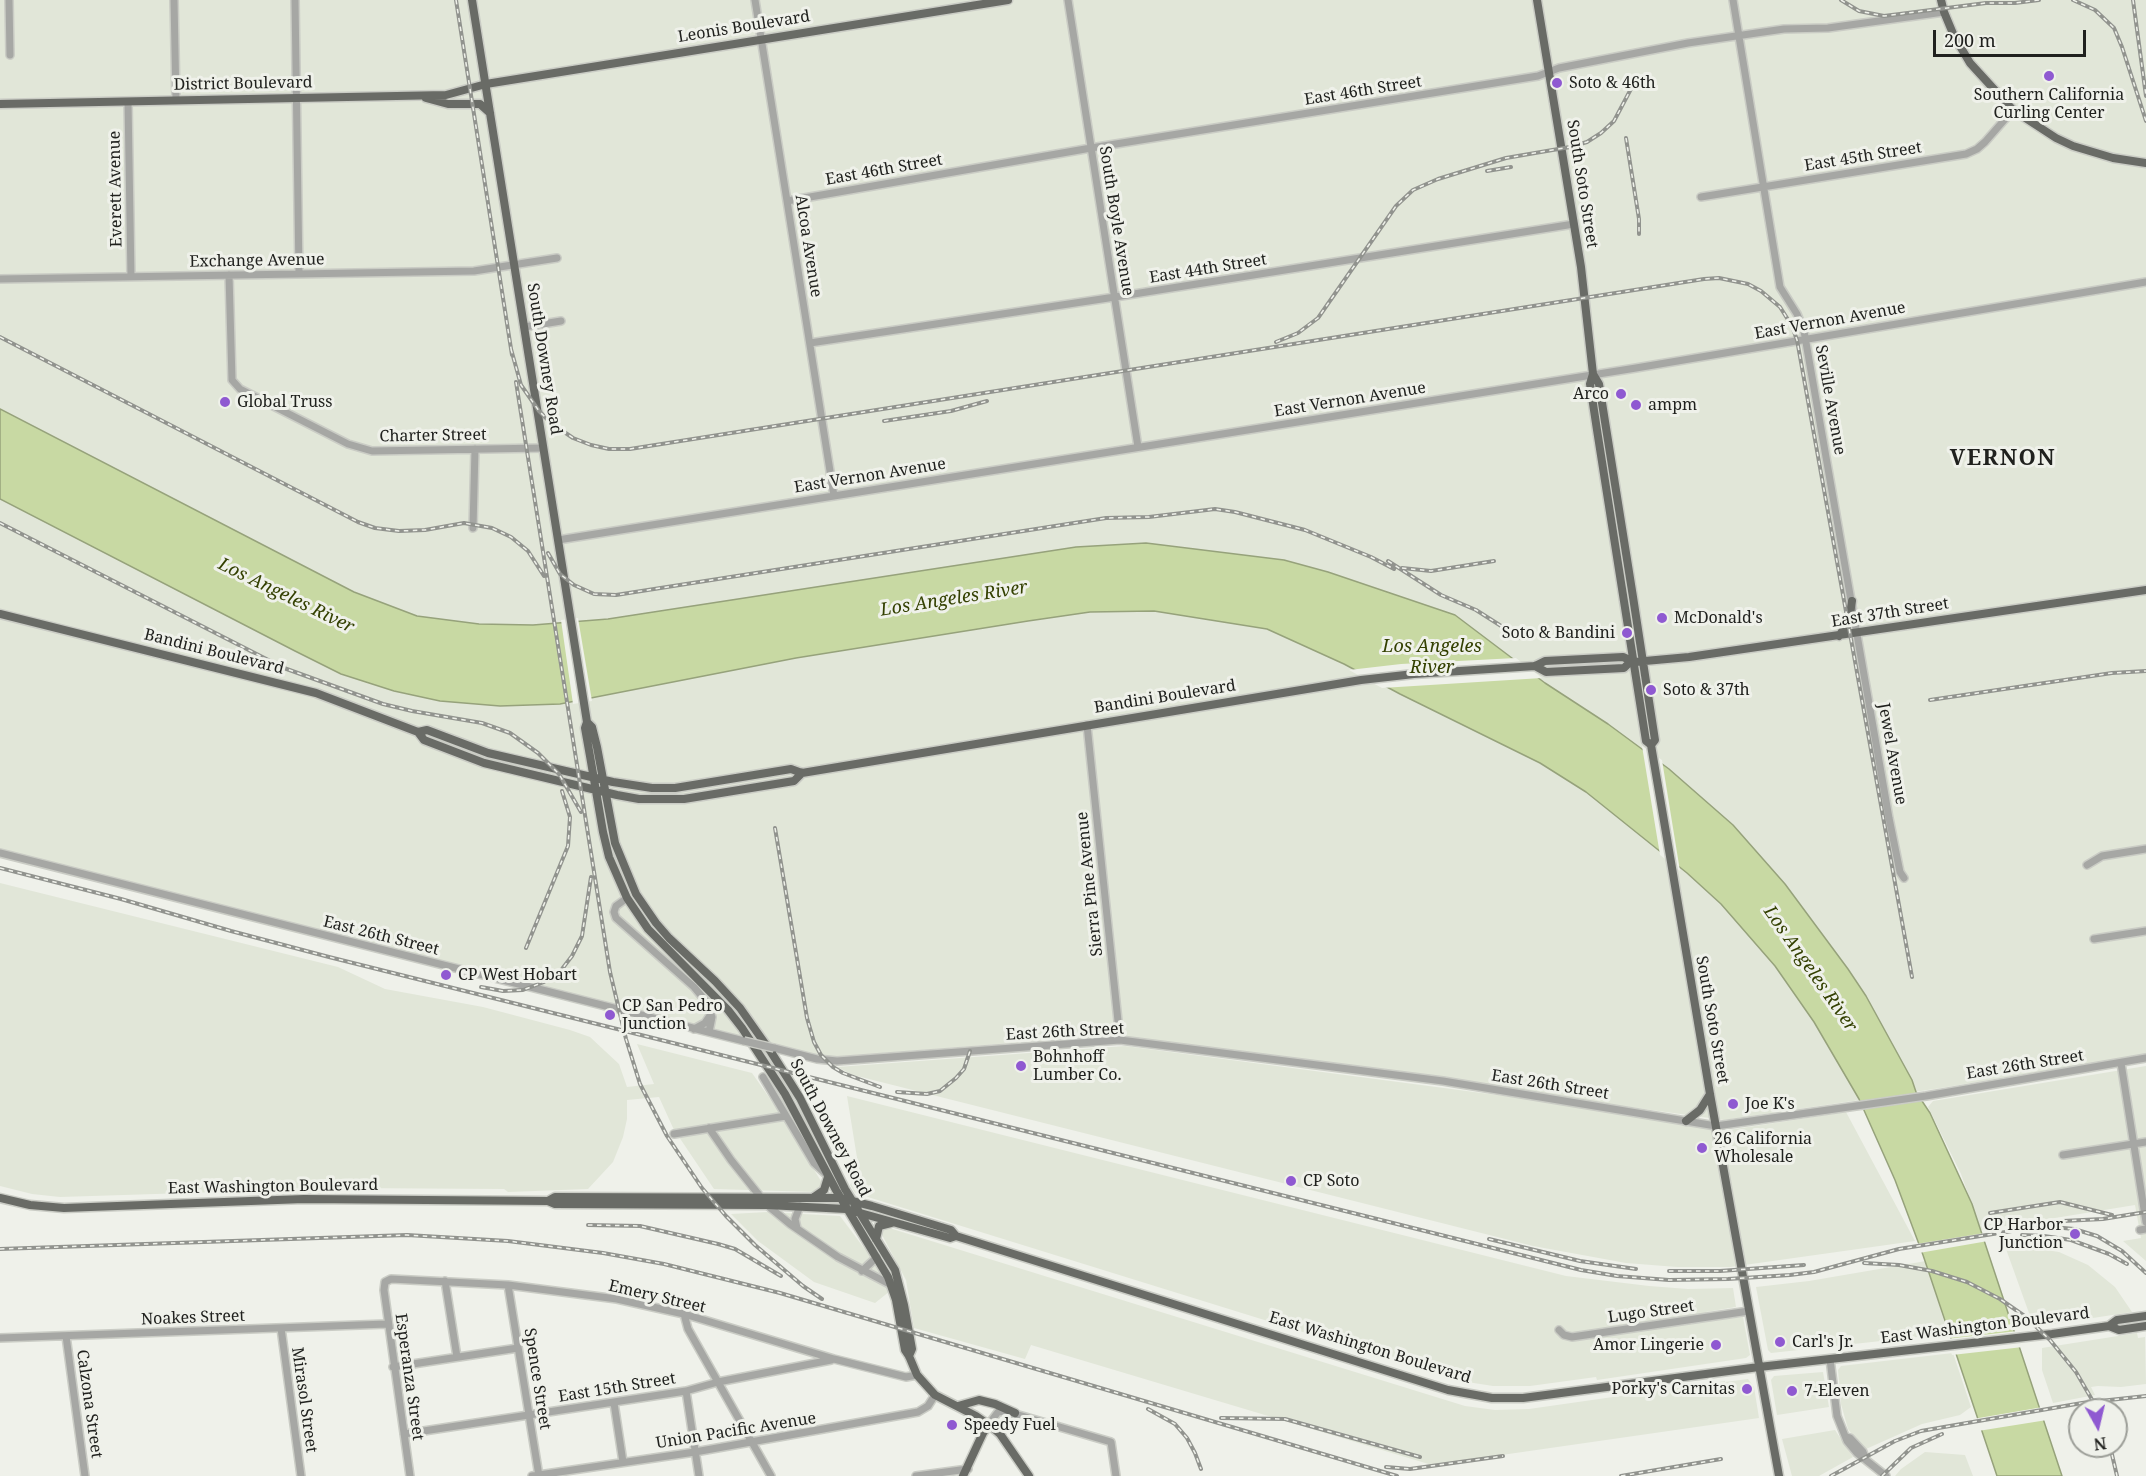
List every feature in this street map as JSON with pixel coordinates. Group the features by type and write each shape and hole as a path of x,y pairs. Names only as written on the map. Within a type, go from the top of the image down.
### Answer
{"main road":[{"name":"South Downey Road","path":"472,0 587,722 585,728 606,844 627,898 648,929 707,987 742,1028 789,1101 846,1209 897,1287"},
{"name":"Leonis Boulevard","path":"486,84 1008,0"},
{"name":"South Soto Street","path":"1537,0 1574,224 1593,374 1599,384 1636,662 1655,740 1652,745 1653,756 1710,1094 1779,1476"},
{"path":"1941,0 1944,12 1970,63 2013,110 2041,129 2073,146 2113,158 2146,162"},
{"name":"District Boulevard","path":"0,104 423,97 457,93 486,84"},
{"path":"423,97 448,104 480,104 490,112"},
{"name":"East 37th Street","path":"1636,662 1717,654 2146,590"},
{"path":"1839,636 1849,621 1852,601"},
{"name":"Bandini Boulevard","path":"0,614 316,693 418,732 424,740 484,763 639,799 684,799 794,781 802,773"},
{"name":"Bandini Boulevard","path":"418,732 427,730 488,753 594,778 639,787 664,788 791,769 802,773 1361,680 1535,666 1545,661 1623,657 1636,662"},
{"name":"South Downey Road","path":"587,722 592,727 615,843 641,901 669,938 728,994 800,1098 851,1200 894,1270 897,1287"},
{"path":"579,774 588,765 590,756"},
{"path":"1686,1120 1700,1110 1710,1094"},
{"path":"814,1197 824,1190 828,1177"},
{"name":"East Washington Boulevard","path":"0,1198 30,1205 64,1208 304,1199 548,1201 555,1204 764,1202 814,1197 840,1198 951,1230 956,1236 1448,1390 1475,1396 1523,1398 1759,1366 2029,1337 2109,1326 2117,1320 2146,1316"},
{"name":"East Washington Boulevard","path":"764,1202 846,1209 950,1238 956,1236"},
{"path":"876,1239 879,1226 885,1223 898,1223"},
{"path":"897,1287 905,1350 917,1376 935,1395 958,1406 1000,1434 1029,1476"},
{"name":"East Washington Boulevard","path":"2109,1326 2119,1330 2146,1326"},
{"path":"958,1406 979,1400 1015,1413"},
{"path":"966,1472 988,1424"}],"street":[{"path":"9,0 10,55"},
{"path":"174,0 176,100"},
{"path":"295,0 299,274"},
{"name":"Alcoa Avenue","path":"755,0 834,496"},
{"name":"South Boyle Avenue","path":"1068,0 1138,447"},
{"name":"Seville Avenue","path":"1733,0 1780,287 1800,319 1806,339 1858,633"},
{"name":"East 46th Street","path":"787,201 1091,148 1538,76 1558,68 1738,35 1784,29 1828,28 1944,12"},
{"name":"Everett Avenue","path":"128,102 131,277"},
{"name":"East 45th Street","path":"1701,197 1966,154 1985,142 2013,110"},
{"name":"East 44th Street","path":"810,343 1574,224"},
{"name":"Exchange Avenue","path":"0,279 474,271 557,258"},
{"name":"Charter Street","path":"229,275 231,368 232,380 237,387 348,444 372,451 543,448"},
{"name":"East Vernon Avenue","path":"558,540 1593,374 2146,282"},
{"path":"524,327 561,321"},
{"path":"473,528 475,449"},
{"name":"Jewel Avenue","path":"1858,633 1889,818 1900,871 1904,878"},
{"name":"Sierra Pine Avenue","path":"1088,725 1120,1040"},
{"path":"2086,865 2102,856 2146,849"},
{"name":"East 26th Street","path":"0,853 693,1029 818,1059 837,1061 1120,1040 1443,1081 1716,1126 1926,1096 2146,1058"},
{"path":"627,898 616,906 616,918 694,987 707,1004 711,1014 709,1032"},
{"path":"2094,939 2146,931"},
{"path":"693,1029 705,1023 711,1014"},
{"path":"2121,1063 2146,1221"},
{"path":"763,1077 814,1163 828,1177"},
{"path":"674,1134 786,1116"},
{"path":"709,1128 730,1160 764,1202 829,1252 897,1287"},
{"path":"2063,1155 2146,1142"},
{"path":"797,1228 795,1219 800,1206"},
{"path":"862,1271 877,1257"},
{"name":"Emery Street","path":"385,1282 391,1279 508,1285 617,1299 684,1314 834,1359 906,1377 917,1376"},
{"path":"445,1281 457,1357"},
{"name":"Esperanza Street","path":"385,1282 387,1324 410,1476"},
{"name":"Spence Street","path":"508,1285 536,1476"},
{"name":"Lugo Street","path":"1559,1330 1564,1335 1572,1337 1749,1311"},
{"path":"684,1314 688,1329 771,1476"},
{"name":"Noakes Street","path":"0,1338 387,1324"},
{"name":"Mirasol Street","path":"280,1328 301,1476"},
{"name":"Calzona Street","path":"66,1336 86,1476"},
{"path":"393,1367 518,1348"},
{"name":"East 15th Street","path":"404,1434 686,1391 718,1382 834,1359"},
{"path":"1830,1359 1837,1414 1846,1437 1850,1438 1865,1457 1886,1476"},
{"path":"686,1391 699,1476"},
{"name":"Union Pacific Avenue","path":"536,1476 695,1452 918,1412 928,1406 935,1395"},
{"path":"614,1403 623,1462"},
{"path":"988,1424 1000,1411 1015,1413 1111,1442 1116,1476"},
{"path":"915,1476 966,1472"}],"shaded area":[{"path":"0,0 2146,0 2146,1054 1941,1088 1724,1120 1128,1038 1090,1037 830,1057 0,850"},
{"path":"0,883 338,967 385,989 483,1007 570,1030 590,1037 619,1064 627,1087 654,1084 637,1044 752,1073 780,1113 674,1130 659,1097 627,1100 627,1119 623,1137 613,1162 588,1189 508,1192 504,1189 346,1188 60,1197 32,1194 0,1186"},
{"path":"1125,1046 1535,1100 1722,1131 1846,1112 1915,1241 1730,1267 1677,1267 1626,1263 1533,1246 853,1075 837,1067"},
{"path":"2146,1066 2146,1261 2123,1241 2141,1238 2135,1205 1981,1230 1961,1174 1928,1107 1933,1101"},
{"path":"847,1096 1566,1276 1688,1289 1733,1288 1736,1307 1706,1312 1707,1321 1743,1317 1750,1355 1746,1358 1597,1380 1596,1377 1530,1386 1493,1386 1461,1381 855,1193 850,1185 859,1170"},
{"path":"783,1120 821,1181 821,1187 816,1192 714,1189 679,1137"},
{"path":"767,1212 840,1216 867,1252 890,1291 875,1303 814,1282 758,1241 731,1214"},
{"path":"886,1227 1465,1406 1495,1410 1529,1409 1748,1379 1754,1387 1759,1418 1432,1465 1031,1345 1025,1359 914,1328 906,1280 881,1233"},
{"path":"2027,1247 2059,1252 2088,1265 2115,1287 2132,1312 2034,1327 2006,1249"},
{"path":"1926,1261 1949,1338 1936,1335 1771,1353 1768,1350 1756,1287 1809,1281"},
{"path":"2137,1333 2138,1338 2145,1337 2146,1384 2091,1387 2095,1395 2068,1398 2068,1400 2053,1403 2042,1370 2042,1348"},
{"path":"1953,1353 1971,1407 1960,1415 1922,1424 1866,1449 1855,1439 1848,1429 1841,1404 1838,1370 1841,1366"},
{"path":"1823,1372 1829,1407 1777,1415 1771,1380 1774,1376"},
{"path":"1835,1430 1853,1457 1819,1476 1792,1476 1782,1439"},
{"path":"1925,1452 1965,1455 1973,1476 1895,1476"}],"water":[{"name":"Los Angeles River","path":"0,409 354,592 417,616 479,624 533,625 608,619 1076,547 1146,543 1284,560 1328,572 1455,615 1545,683 1608,724 1669,769 1733,825 1785,884 1848,969 1866,996 1912,1080 1916,1092 1930,1113 1972,1204 2062,1476 1997,1476 1923,1255 1895,1180 1859,1099 1814,1022 1775,966 1721,904 1687,873 1586,792 1540,763 1344,664 1267,629 1154,611 1090,612 1028,621 796,658 560,704 500,706 440,701 394,691 341,674 0,499"}],"pier":[{"path":"578,618 592,701 573,704 561,620"},
{"path":"1516,658 1542,678 1382,688 1349,670 1401,664"},
{"path":"1642,746 1662,760 1680,871 1660,855"},
{"path":"1985,1233 1988,1241 1919,1253 1916,1244"},
{"path":"2018,1331 2023,1347 1952,1355 1946,1339"},
{"path":"2043,1407 2047,1420 1978,1431 1973,1419"}],"railway":[{"path":"456,0 512,355"},
{"path":"1841,0 1859,11 1884,16 1986,3 2039,0"},
{"path":"2073,0 2095,10 2114,28 2146,121"},
{"path":"2133,0 2146,96"},
{"path":"1276,342 1298,333 1318,318 1396,206 1413,190 1438,179 1506,158 1587,142 1614,121 1632,87"},
{"path":"1626,138 1639,219 1639,234"},
{"path":"1487,171 1511,167"},
{"path":"511,349 521,385 539,411 551,423 573,438 591,445 609,449 630,449 1704,279 1719,278 1748,284 1761,291 1780,307 1792,326 1797,340 1912,977"},
{"path":"0,337 358,522 375,528 399,531 425,530 464,523 492,528 511,537 528,551 544,576"},
{"path":"516,382 610,972 626,1039 640,1084 667,1136 702,1188 755,1245 803,1286 822,1299"},
{"path":"884,421 951,411 987,401"},
{"path":"548,553 560,574 574,585 594,594 616,595 1106,518 1149,517 1215,509 1305,530 1394,569"},
{"path":"0,523 284,668 383,704 482,723 510,733 538,753 559,774 581,812"},
{"path":"1388,561 1441,595 1476,610 1520,638"},
{"path":"1402,568 1431,571 1494,561"},
{"path":"1930,700 2112,673 2146,671"},
{"path":"526,948 568,846 570,817 562,791"},
{"path":"775,828 807,1018 814,1042 821,1055 833,1067 880,1087"},
{"path":"0,868 329,957 1581,1270 1617,1276 1669,1280 1790,1275 1814,1272 1899,1249 2043,1226 2074,1229 2097,1236 2122,1251 2146,1273"},
{"path":"481,987 503,991 523,990 544,982 562,969 572,956 582,936 591,877"},
{"path":"897,1092 927,1094 940,1091 964,1069 970,1051"},
{"path":"1990,1213 2060,1202 2112,1215"},
{"path":"2063,1221 2103,1219 2146,1212"},
{"path":"588,1225 640,1226 718,1244 735,1249 781,1276"},
{"path":"0,1249 407,1235 508,1241 603,1253 664,1264 780,1293 1397,1476"},
{"path":"2022,1235 2071,1240 2109,1254 2127,1264"},
{"path":"1489,1239 1580,1261 1636,1269"},
{"path":"1864,1263 1899,1265 1932,1271 1967,1282 2000,1299 2026,1317 2050,1340 2076,1372 2091,1398"},
{"path":"1669,1271 1720,1271 1804,1265"},
{"path":"1831,1476 1895,1441 1921,1431 2082,1403 2146,1396"},
{"path":"1148,1409 1175,1424 1187,1438 1201,1469"},
{"path":"1221,1418 1285,1419 1420,1457"},
{"path":"1882,1476 1911,1448 1942,1434"},
{"path":"1386,1467 1410,1469 1503,1456"},
{"path":"2113,1458 2117,1476"},
{"path":"1621,1476 1721,1459"}],"place":[{"name":"Southern California Curling Center","path":"2049,76"},
{"name":"Soto & 46th","path":"1557,83"},
{"name":"Arco","path":"1621,394"},
{"name":"Global Truss","path":"225,402"},
{"name":"ampm","path":"1636,405"},
{"name":"McDonald's","path":"1662,618"},
{"name":"Soto & Bandini","path":"1627,633"},
{"name":"Soto & 37th","path":"1651,690"},
{"name":"CP West Hobart","path":"446,975"},
{"name":"CP San Pedro Junction","path":"610,1015"},
{"name":"Bohnhoff Lumber Co.","path":"1021,1066"},
{"name":"Joe K's","path":"1733,1104"},
{"name":"26 California Wholesale","path":"1702,1148"},
{"name":"CP Soto","path":"1291,1181"},
{"name":"CP Harbor Junction","path":"2075,1234"},
{"name":"Carl's Jr.","path":"1780,1342"},
{"name":"Amor Lingerie","path":"1716,1345"},
{"name":"Porky's Carnitas","path":"1747,1389"},
{"name":"7-Eleven","path":"1792,1391"},
{"name":"Speedy Fuel","path":"952,1425"}],"district":[{"name":"VERNON","path":"2003,459"}]}
